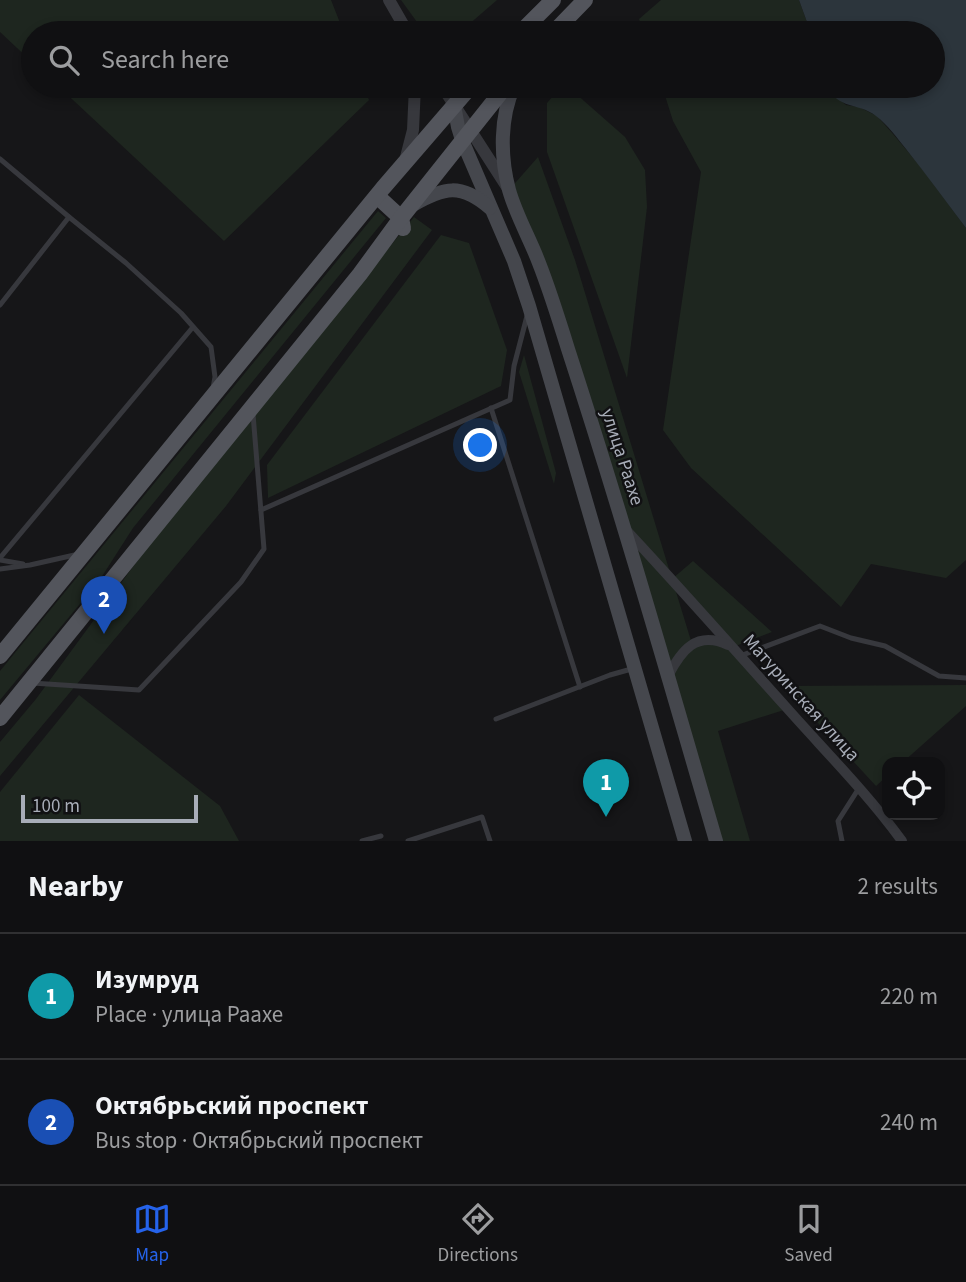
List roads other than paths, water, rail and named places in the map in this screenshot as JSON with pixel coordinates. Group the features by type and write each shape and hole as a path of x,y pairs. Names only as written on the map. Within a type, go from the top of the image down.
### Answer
{"main road":[{"path":"531,21 552,0"},
{"path":"565,21 585,0"},
{"path":"0,656 460,98"},
{"path":"0,718 324,318 342,313 402,233 405,212 496,98"},
{"name":"улица Раахе","path":"509,98 503,132 509,190 540,265 625,529 716,841"},
{"path":"454,105 458,127 466,135 529,306 685,841"},
{"path":"405,212 435,193 452,190 466,192 493,211"},
{"path":"377,196 405,212"}],"street":[{"path":"388,0 401,21"},
{"path":"529,21 536,16"},
{"path":"404,164 413,130 414,98"},
{"path":"450,98 454,105"},
{"path":"466,135 509,190"},
{"name":"Матуринская улица","path":"625,529 860,788 902,841"},
{"path":"668,676 678,656 692,644 707,640 719,641 736,651"}],"lane":[{"path":"0,159 126,263 181,313 211,347 215,377 210,399"},
{"path":"0,305 69,216"},
{"path":"261,510 510,400 514,366 529,306"},
{"path":"30,565 0,559 193,327"},
{"path":"29,683 139,690 241,582 264,549 253,407"},
{"path":"491,408 580,687"},
{"path":"0,569 84,553"},
{"path":"736,651 820,626 851,638 885,646 939,676 966,678"},
{"path":"496,719 635,668"},
{"path":"842,841 838,821 860,788"},
{"path":"408,841 482,817 490,841"},
{"path":"362,841 381,836"}],"place":[{"name":"Октябрьский проспект","path":"104,634"},
{"name":"Изумруд","path":"606,817"}]}
